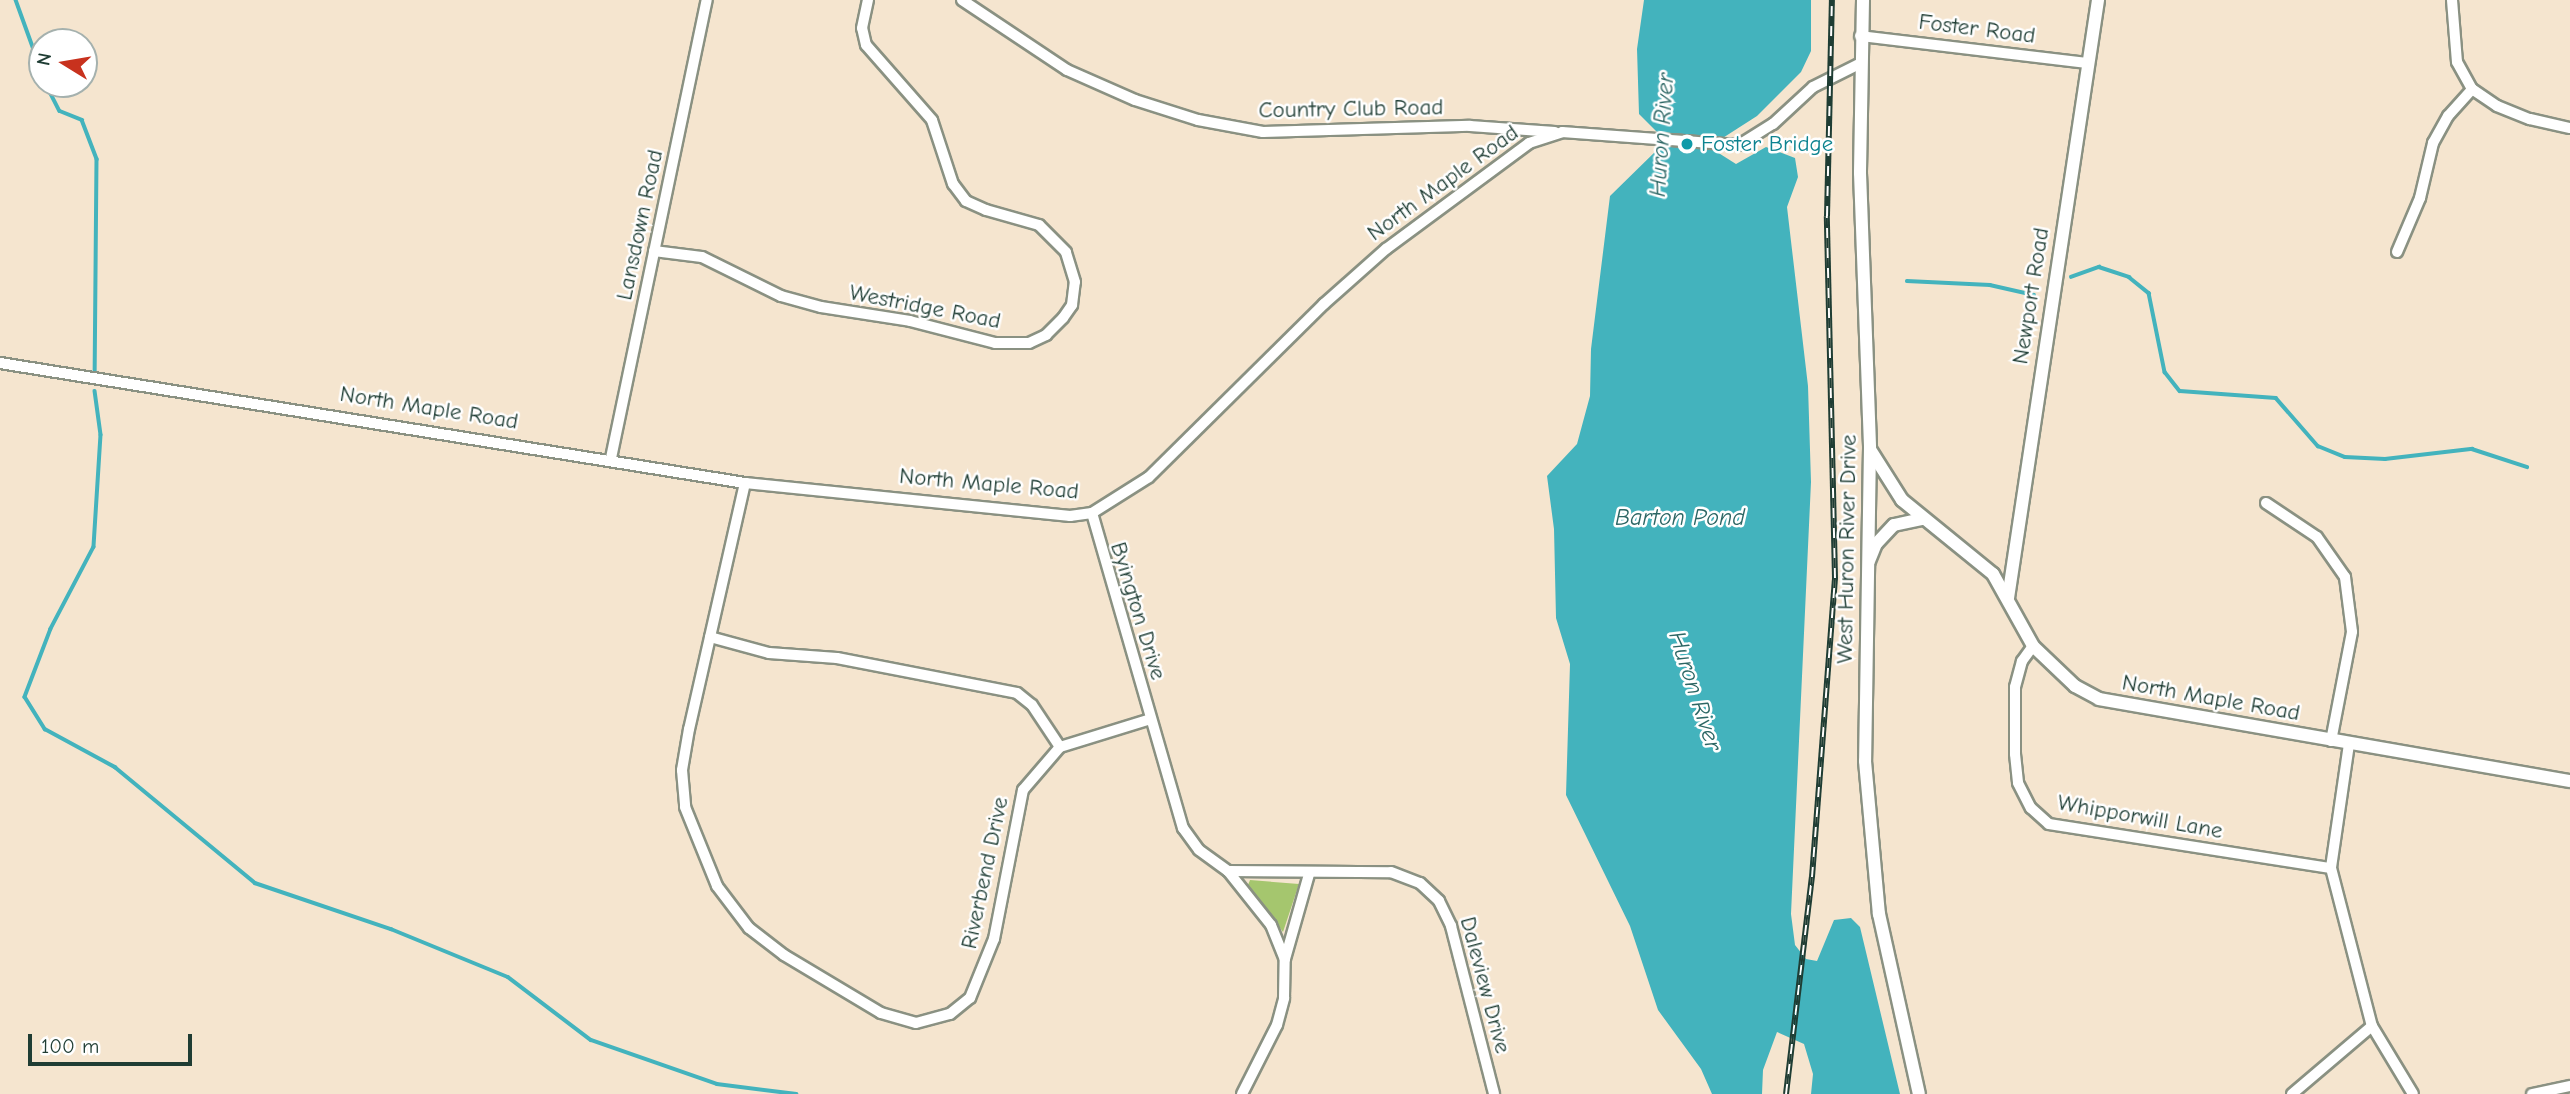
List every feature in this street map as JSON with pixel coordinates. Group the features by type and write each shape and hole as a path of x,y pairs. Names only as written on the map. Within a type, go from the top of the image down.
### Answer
{"street":[{"name":"Lansdown Road","path":"611,458 707,0"},
{"name":"Westridge Road","path":"654,251 702,257 780,296 821,307 910,321 995,343 1029,343 1046,335 1063,318 1072,305 1075,282 1066,252 1039,225 986,210 966,201 953,184 932,120 866,45 862,28 868,0"},
{"name":"Country Club Road","path":"962,0 1067,70 1135,100 1198,120 1263,132 1470,126 1562,132"},
{"name":"West Huron River Drive","path":"1863,0 1859,64 1870,448 1866,568 1869,837 1879,914 1919,1094"},
{"name":"Newport Road","path":"2008,599 2098,0"},
{"path":"2452,0 2457,62 2472,89 2497,106 2530,119 2570,128"},
{"name":"Foster Road","path":"1860,36 2088,63"},
{"name":"North Maple Road","path":"0,363 611,458 745,483 1070,516 1092,513 1149,477 1324,304 1386,249 1529,144 1562,132 1724,148 1753,139 1813,87 1859,64"},
{"path":"2397,252 2420,198 2434,143 2448,116 2472,89"},
{"name":"North Maple Road","path":"1870,448 1885,480 1922,519 1943,530 1983,564 2008,599 2033,646 2076,686 2099,699 2570,781"},
{"name":"Riverbend Drive","path":"745,483 682,770 685,807 694,838 718,886 749,928 784,955 881,1013 916,1023 950,1014 970,998 994,939 1023,790 1060,747"},
{"path":"2266,503 2317,537 2345,577 2352,632 2331,741"},
{"name":"Byington Drive","path":"1092,513 1184,828 1199,850 1228,871 1271,925 1285,959"},
{"path":"1866,568 1876,544 1895,525 1922,519"},
{"path":"710,636 769,653 864,663 1017,693 1032,705 1060,747 1151,719"},
{"name":"Whipporwill Lane","path":"2033,646 2022,662 2015,687 2015,754 2018,783 2031,808 2049,824 2331,868"},
{"path":"2349,744 2331,868 2372,1026 2413,1094"},
{"name":"Daleview Drive","path":"1228,871 1309,874 1391,872 1420,883 1439,901 1451,926 1494,1094"},
{"path":"1242,1094 1277,1024 1284,998 1285,959 1309,874"},
{"path":"2292,1094 2372,1026"},
{"path":"2532,1094 2570,1086"}],"green space":[{"path":"1250,880 1299,884 1283,932 1248,885"}],"water":[{"name":"Barton Pond","path":"1644,0 1811,0 1811,51 1801,72 1757,116 1718,141 1717,152 1736,164 1766,147 1795,158 1798,177 1787,207 1808,386 1811,482 1791,914 1795,945 1806,959 1817,961 1834,920 1851,918 1860,927 1900,1094 1811,1094 1813,1074 1804,1044 1777,1032 1763,1070 1762,1094 1712,1094 1701,1069 1658,1010 1630,926 1566,795 1570,664 1556,618 1554,529 1547,476 1577,444 1590,396 1591,349 1610,196 1659,148 1660,135 1639,114 1637,49"}],"waterway":[{"path":"16,0 28,33"},
{"path":"53,98 60,111 82,120 97,159 95,371"},
{"path":"2071,277 2099,267 2129,277 2149,293 2165,372 2180,391 2276,398 2318,446 2345,457 2385,459 2472,449 2527,467"},
{"path":"1907,281 1990,285 2034,295"},
{"path":"95,391 101,435 94,547 51,629 25,697 45,729 115,767 255,883 391,929 508,977 591,1040 717,1084 796,1094"}],"railway":[{"path":"1786,1094 1812,877 1835,578 1827,216 1832,0"}],"place":[{"name":"Foster Bridge","path":"1687,144"}],"water label":[{"name":"Huron River","path":"1662,135"},
{"name":"Huron River","path":"1695,691"}]}
